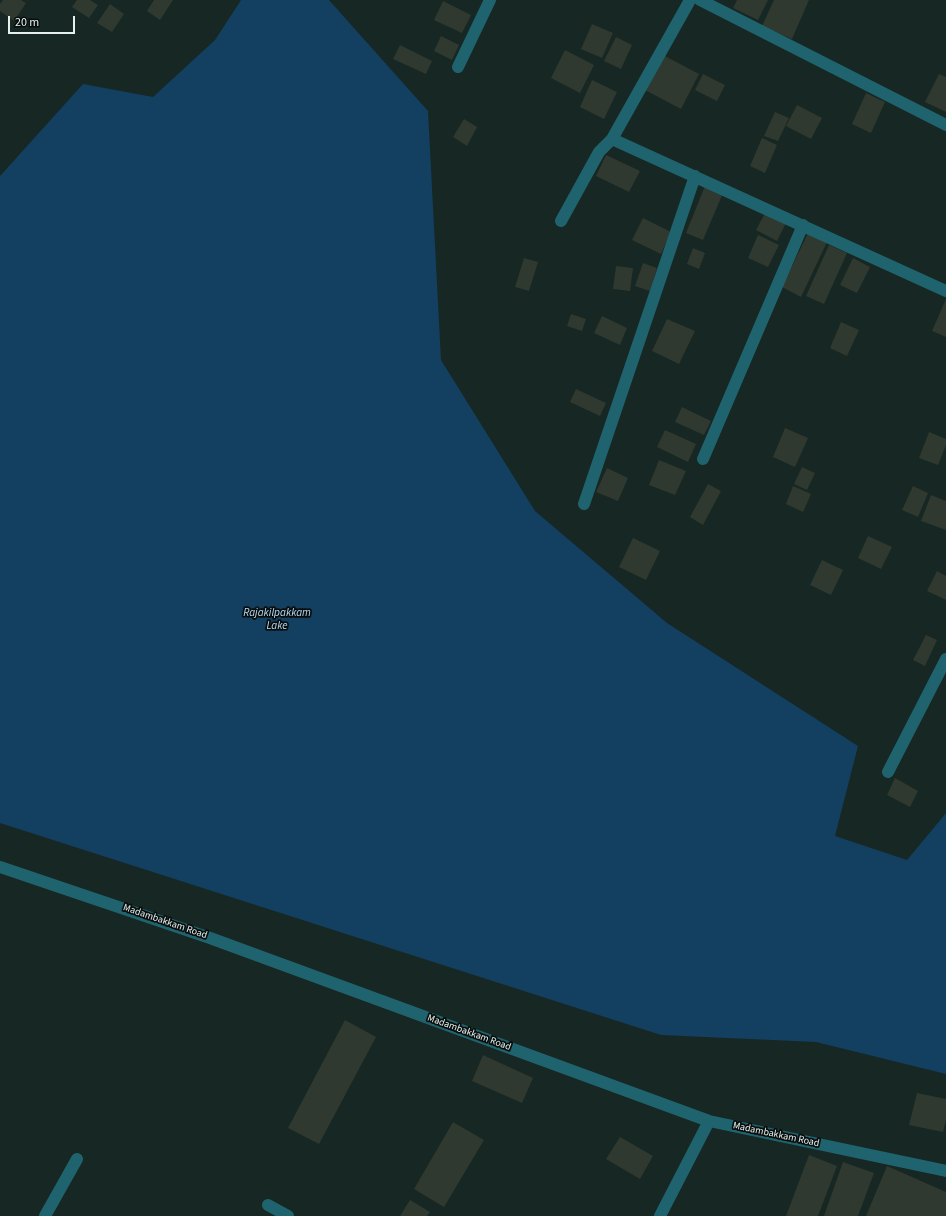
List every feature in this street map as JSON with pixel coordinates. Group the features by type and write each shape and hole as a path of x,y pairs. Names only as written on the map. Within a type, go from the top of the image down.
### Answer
{"street":[{"path":"458,67 490,0"},
{"path":"561,221 598,152 612,139 690,0"},
{"path":"700,0 946,125"},
{"path":"612,139 946,291"},
{"path":"584,504 695,176"},
{"path":"704,459 803,226"},
{"path":"888,772 946,659"},
{"name":"Madambakkam Road","path":"0,867 210,938 709,1121 946,1171"},
{"path":"660,1216 709,1121"},
{"path":"45,1216 77,1159"},
{"path":"268,1205 288,1216"}],"water":[{"name":"Rajakilpakkam Lake","path":"241,0 329,0 428,111 441,360 535,511 667,623 858,746 835,836 907,860 946,813 946,1074 816,1042 661,1035 0,823 0,176 83,84 153,97 215,40"}],"building":[{"path":"3,0 21,0 26,3 14,21 0,11 0,4"},
{"path":"77,0 90,0 98,5 89,18 72,7"},
{"path":"154,0 173,0 160,20 147,11"},
{"path":"737,0 768,0 758,20 733,8"},
{"path":"774,0 809,0 792,39 762,26"},
{"path":"443,1 471,15 462,33 434,20"},
{"path":"110,4 124,14 112,32 97,23"},
{"path":"592,24 613,33 602,58 581,49"},
{"path":"441,36 459,45 452,60 434,51"},
{"path":"616,37 632,45 621,69 604,61"},
{"path":"400,45 432,61 426,74 393,59"},
{"path":"565,50 594,65 580,93 551,78"},
{"path":"663,55 699,74 681,109 645,90"},
{"path":"703,74 725,85 717,101 695,90"},
{"path":"939,74 946,77 946,112 925,102"},
{"path":"592,80 617,92 604,119 580,107"},
{"path":"866,93 885,102 871,133 852,124"},
{"path":"797,105 822,118 811,139 786,126"},
{"path":"775,112 789,118 778,141 764,136"},
{"path":"464,119 477,127 467,146 453,137"},
{"path":"762,138 777,145 765,173 750,166"},
{"path":"606,155 640,171 629,192 596,176"},
{"path":"705,186 723,193 703,240 686,233"},
{"path":"765,213 786,223 777,241 756,230"},
{"path":"643,218 671,232 661,254 632,240"},
{"path":"809,231 828,240 801,297 782,287"},
{"path":"758,235 779,245 768,267 748,258"},
{"path":"829,245 847,253 824,304 806,296"},
{"path":"693,248 705,253 699,269 687,264"},
{"path":"524,258 538,262 529,291 515,287"},
{"path":"853,258 870,267 857,293 840,285"},
{"path":"643,263 657,268 650,291 635,286"},
{"path":"616,266 633,268 630,291 613,289"},
{"path":"946,299 946,337 932,331"},
{"path":"571,314 586,319 582,331 567,326"},
{"path":"602,316 627,328 620,345 594,333"},
{"path":"667,319 695,331 679,364 652,351"},
{"path":"841,322 859,330 847,356 830,348"},
{"path":"576,389 606,403 600,416 570,402"},
{"path":"682,407 711,421 704,435 675,422"},
{"path":"785,428 808,438 795,467 773,457"},
{"path":"665,430 696,444 688,462 657,447"},
{"path":"929,432 946,439 946,445 938,465 919,458"},
{"path":"659,460 686,471 675,495 649,485"},
{"path":"802,467 815,473 807,490 794,484"},
{"path":"607,468 628,478 618,501 596,492"},
{"path":"708,484 721,491 703,525 690,517"},
{"path":"793,486 811,494 803,512 786,504"},
{"path":"913,486 928,493 918,517 902,510"},
{"path":"931,495 946,501 946,530 921,521"},
{"path":"868,536 892,547 881,569 858,558"},
{"path":"633,538 660,551 646,580 619,567"},
{"path":"822,560 843,570 831,595 810,585"},
{"path":"937,571 946,576 946,600 927,591"},
{"path":"926,635 937,640 925,666 913,660"},
{"path":"895,778 918,791 910,807 887,795"},
{"path":"345,1020 376,1037 319,1144 288,1128"},
{"path":"483,1055 533,1078 522,1103 472,1081"},
{"path":"917,1093 946,1099 946,1120 943,1132 909,1125"},
{"path":"453,1122 484,1140 444,1207 414,1189"},
{"path":"620,1137 653,1156 640,1179 606,1159"},
{"path":"809,1155 837,1166 818,1216 786,1216"},
{"path":"843,1162 874,1173 858,1216 824,1216"},
{"path":"887,1166 946,1192 946,1216 866,1216"},
{"path":"410,1200 430,1212 427,1216 400,1216"}]}
